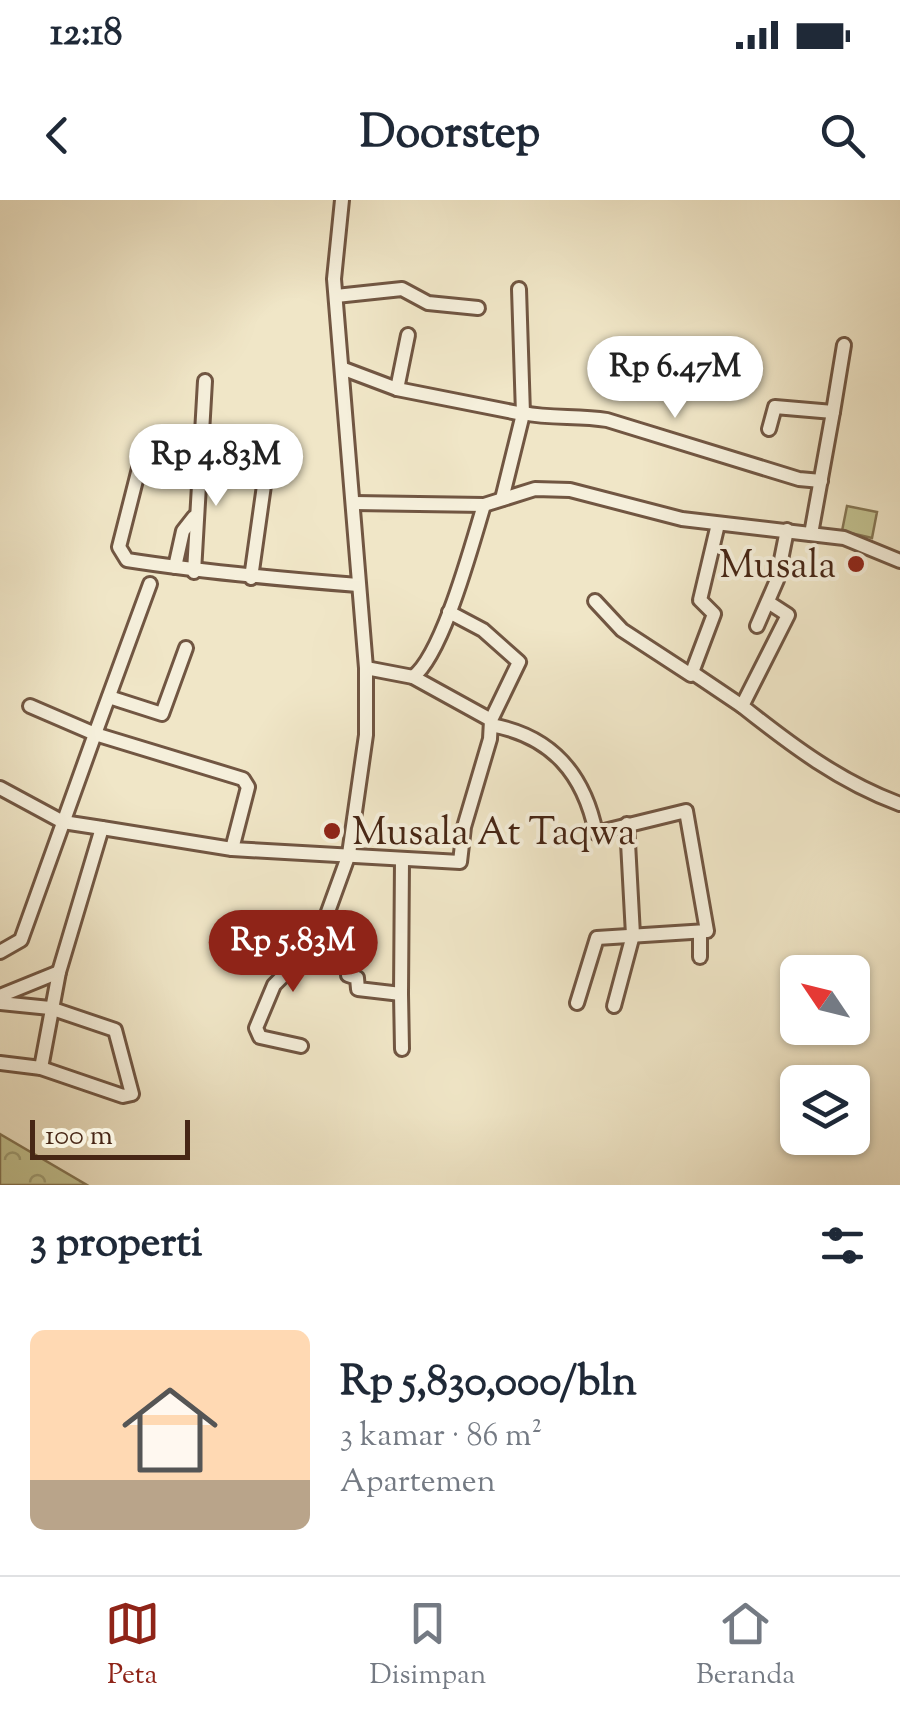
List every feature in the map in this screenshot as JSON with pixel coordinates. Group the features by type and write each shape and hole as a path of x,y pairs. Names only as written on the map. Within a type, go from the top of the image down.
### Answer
{"street":[{"path":"302,1046 260,1037 256,1028 274,985 318,942 348,854 366,735 366,668 336,296 342,200"},
{"path":"336,296 402,289 434,304 478,308"},
{"path":"502,499 523,414 520,289"},
{"path":"397,389 408,335"},
{"path":"811,534 844,345"},
{"path":"344,368 397,389 560,420 584,416 606,420 648,436 820,481"},
{"path":"194,572 198,536 194,517 205,382"},
{"path":"769,428 775,407 833,412"},
{"path":"251,578 268,457 154,435 146,441 119,547 127,560 194,572 251,578 358,586"},
{"path":"354,504 484,505 544,488 570,490 658,515 844,538 900,560"},
{"path":"413,677 426,663 449,612 484,505"},
{"path":"175,568 183,531 194,517"},
{"path":"694,672 714,614 700,600 718,524"},
{"path":"757,626 768,602 787,530"},
{"path":"0,952 21,940 150,584"},
{"path":"595,600 622,630 685,674 694,672 792,746 857,787 900,804"},
{"path":"742,706 788,615 768,602"},
{"path":"0,788 63,822 232,849 460,862 464,827 491,723 519,658 483,630 449,612"},
{"path":"109,697 162,714 186,648"},
{"path":"366,668 413,677 491,723 542,742 567,763 581,782 596,833 686,810 708,928 700,935 633,935 594,942 577,1003"},
{"path":"30,706 95,734 243,779 248,787 232,849"},
{"path":"614,1006 633,935 627,824"},
{"path":"41,1068 59,972 102,828"},
{"path":"402,860 402,1049"},
{"path":"700,935 700,956"},
{"path":"318,942 349,959 348,975 357,978 358,990 401,994"},
{"path":"0,999 59,972"},
{"path":"0,999 50,1008 115,1030 132,1094 123,1096 41,1068 0,1063"}],"green space":[{"path":"847,506 877,512 872,538 842,531"},
{"path":"0,1134 87,1185 0,1185"}],"place":[{"name":"Musala","path":"856,564"},
{"name":"Musala At Taqwa","path":"332,831"}]}
